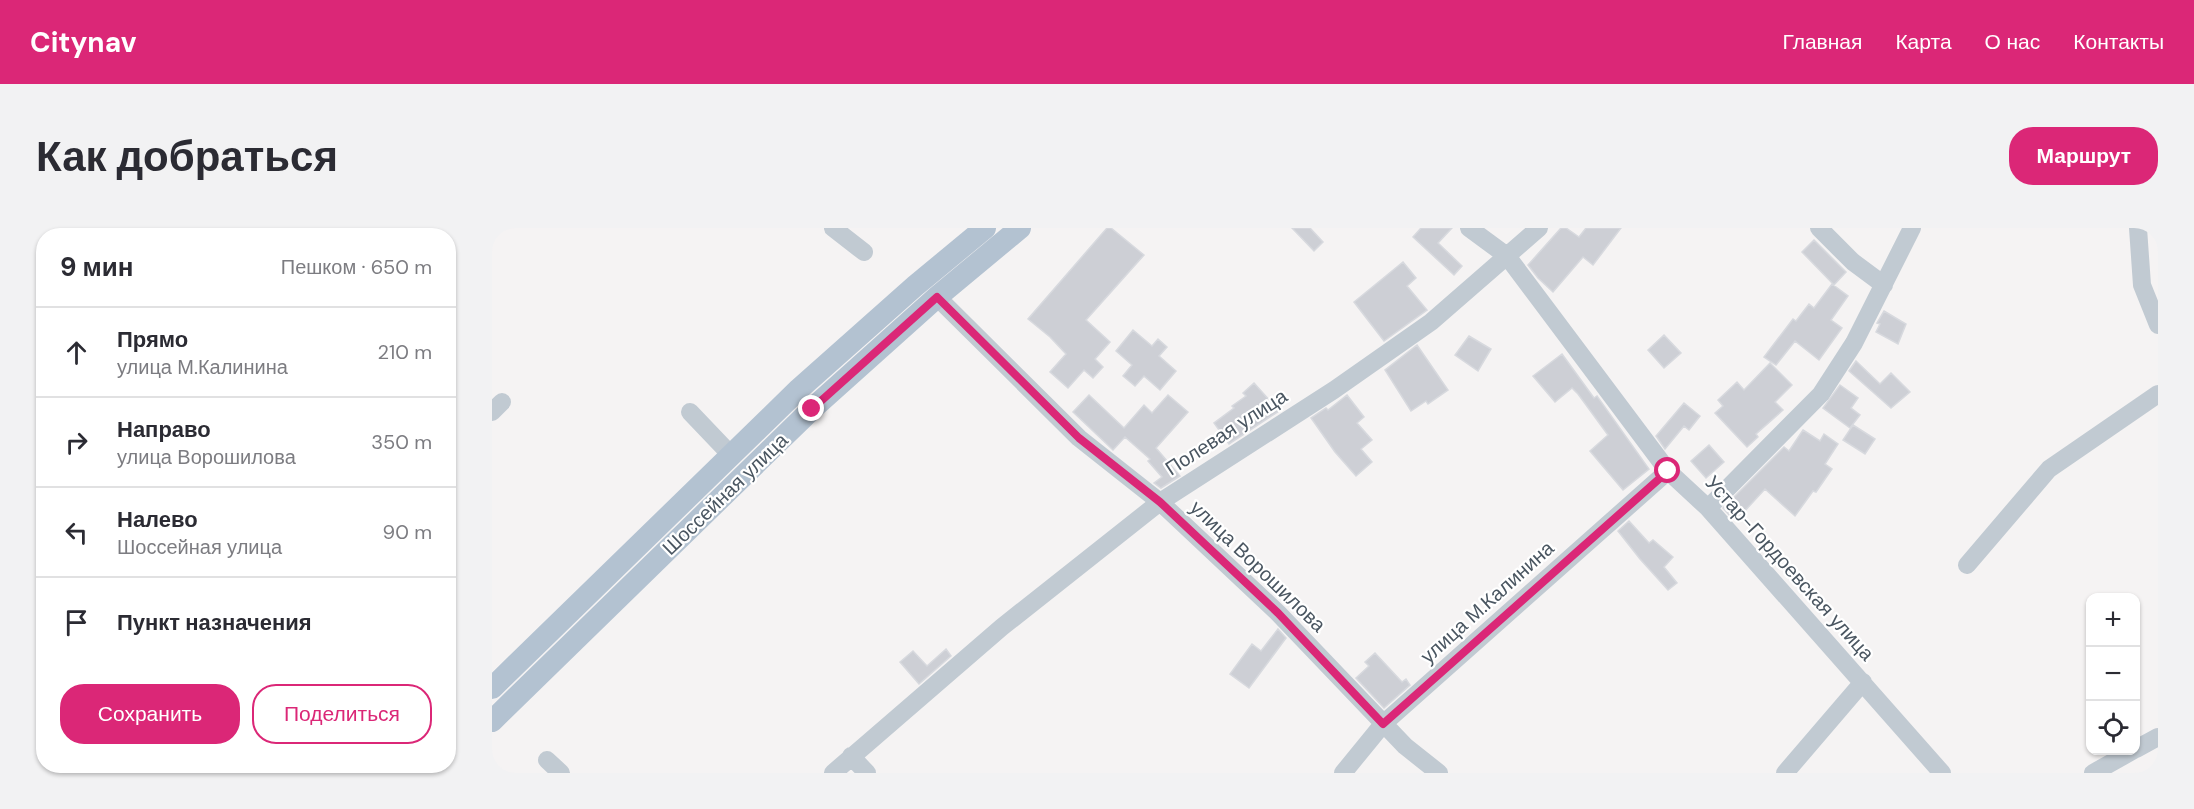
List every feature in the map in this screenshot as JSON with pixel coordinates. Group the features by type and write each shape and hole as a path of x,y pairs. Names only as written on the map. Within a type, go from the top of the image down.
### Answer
{"main road":[{"name":"Шоссейная улица","path":"492,688 825,366 985,228"},
{"name":"Шоссейная улица","path":"492,721 803,418 937,297 1020,228"}],"street":[{"path":"833,228 864,252"},
{"name":"Устар-Гордоевская улица","path":"1469,228 1507,256 1668,471 1708,508 1942,773"},
{"name":"Полевая улица","path":"832,773 1002,627 1160,502 1334,390 1431,322 1539,228"},
{"path":"1819,228 1853,262 1884,285"},
{"path":"1708,508 1821,394 1854,343 1912,228"},
{"path":"2138,228 2142,285 2158,325"},
{"name":"улица Ворошилова","path":"937,297 1079,438 1160,502 1278,613 1405,746 1439,773"},
{"path":"1967,565 2049,469 2158,394"},
{"path":"690,412 731,455"},
{"name":"улица М.Калинина","path":"1343,773 1383,724 1668,471"},
{"path":"1785,773 1863,682"},
{"path":"2140,747 2158,737"},
{"path":"2093,773 2126,755"},
{"path":"851,756 867,773"},
{"path":"547,760 561,773"}],"building":[{"path":"1107,228 1111,228 1144,255 1086,320 1110,342 1095,359 1103,367 1093,378 1084,370 1068,388 1050,372 1066,354 1028,319"},
{"path":"1292,228 1310,228 1323,242 1314,251"},
{"path":"1421,228 1452,228 1438,243 1462,266 1454,275 1413,237"},
{"path":"1561,228 1566,228 1579,237 1586,228 1621,228 1593,265 1583,257 1553,292 1528,265"},
{"path":"1814,240 1846,272 1834,285 1802,252"},
{"path":"1403,262 1416,278 1407,286 1427,310 1384,341 1354,302"},
{"path":"1832,284 1848,296 1831,320 1842,328 1819,360 1795,341 1776,365 1764,357 1793,319 1796,321 1809,304 1814,308"},
{"path":"1884,311 1906,324 1898,344 1876,332 1880,324 1877,323"},
{"path":"1133,330 1152,346 1158,339 1167,347 1159,356 1176,371 1160,390 1144,376 1135,386 1123,376 1132,365 1116,351"},
{"path":"1664,335 1681,353 1664,368 1648,350"},
{"path":"1469,336 1491,349 1478,371 1455,355"},
{"path":"1417,345 1448,390 1428,404 1426,401 1411,411 1385,370"},
{"path":"1562,354 1594,398 1597,396 1649,469 1623,490 1590,451 1608,435 1578,394 1572,388 1555,402 1533,376"},
{"path":"1856,361 1880,384 1891,373 1910,392 1891,408 1849,371"},
{"path":"1770,363 1792,385 1775,402 1783,410 1756,434 1758,437 1747,447 1715,413 1723,406 1718,400 1737,382 1744,390"},
{"path":"1254,383 1279,411 1229,444 1214,423 1246,396 1243,393"},
{"path":"1840,385 1858,398 1851,408 1860,415 1850,428 1823,408"},
{"path":"1089,395 1124,428 1144,405 1152,413 1168,395 1188,412 1156,448 1180,476 1161,488 1154,483 1162,477 1148,461 1150,459 1125,437 1113,450 1073,412"},
{"path":"1347,395 1364,417 1357,423 1372,440 1361,449 1372,462 1356,476 1335,452 1311,418 1326,408 1328,410"},
{"path":"1684,403 1700,416 1689,430 1684,426 1665,449 1656,436"},
{"path":"1853,425 1875,439 1865,454 1843,440"},
{"path":"1803,430 1820,441 1824,434 1838,444 1825,464 1832,469 1816,492 1813,491 1795,516 1765,489 1742,514 1732,518 1723,508 1784,447 1789,451"},
{"path":"1709,445 1724,462 1706,478 1691,461"},
{"path":"1629,521 1649,543 1653,540 1673,557 1664,567 1677,583 1668,590 1618,531"},
{"path":"1278,629 1286,638 1249,688 1230,674 1252,644 1261,651"},
{"path":"946,649 951,656 919,684 900,662 913,651 927,666"},
{"path":"1375,653 1402,682 1406,679 1410,685 1384,708 1356,678 1369,666 1365,662"}],"route":[{"path":"812,409 937,297 1079,438 1160,502 1278,613 1383,724 1668,471"}]}
